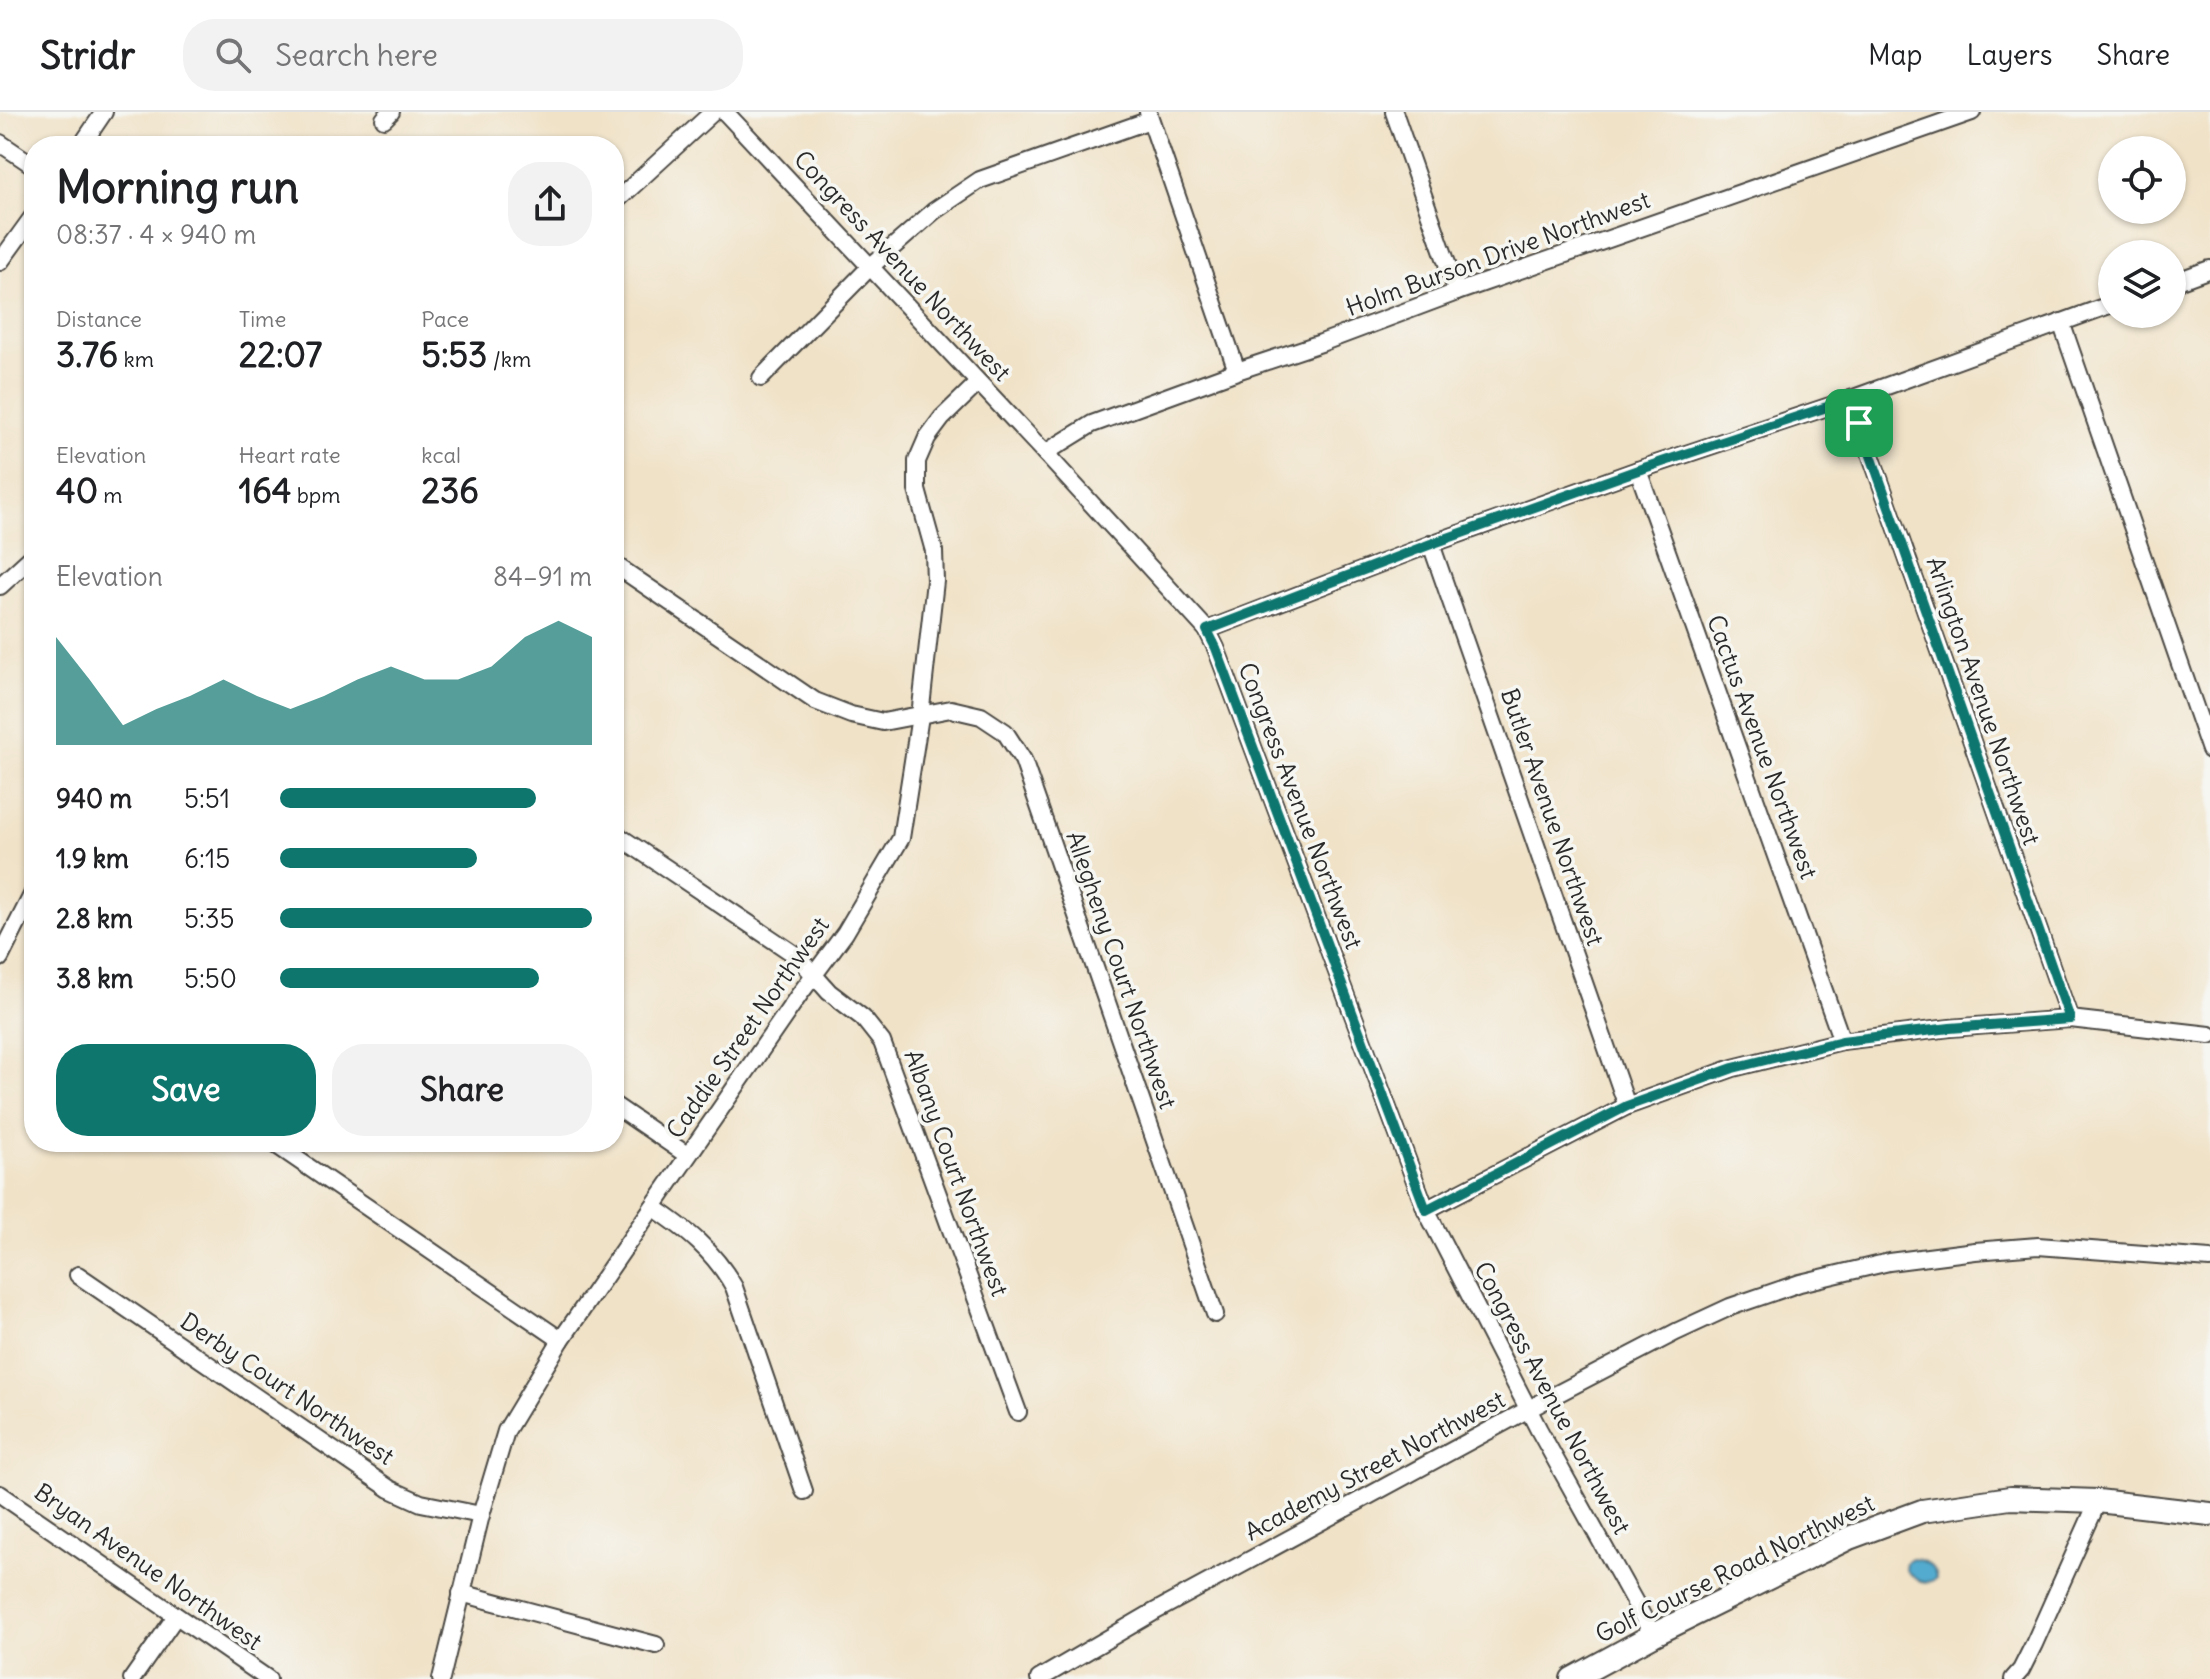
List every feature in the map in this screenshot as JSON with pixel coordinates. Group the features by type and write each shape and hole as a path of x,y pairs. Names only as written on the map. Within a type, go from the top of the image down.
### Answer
{"main road":[{"name":"Golf Course Road Northwest","path":"1572,1679 1653,1635 1849,1538 1922,1511 2010,1498 2098,1501 2210,1514"}],"street":[{"path":"88,136 104,112"},
{"path":"624,194 713,112"},
{"name":"Congress Avenue Northwest","path":"725,112 1207,630 1426,1210 1529,1410 1653,1635"},
{"path":"1394,112 1457,292"},
{"name":"Holm Burson Drive Northwest","path":"1045,453 1092,424 1457,292 1972,112"},
{"path":"761,378 870,267 934,211 980,180 1149,116 1237,371"},
{"path":"0,143 24,159"},
{"path":"0,262 24,229"},
{"path":"2186,278 2210,269"},
{"path":"1207,630 1431,544 1851,399 2098,309"},
{"path":"2061,322 2210,750"},
{"name":"Caddie Street Northwest","path":"441,1679 481,1515 506,1431 561,1340 813,974 845,933 901,838 920,716 935,581 934,551 917,490 917,461 927,438 942,418 978,383"},
{"name":"Arlington Avenue Northwest","path":"1851,399 2070,1019"},
{"name":"Cactus Avenue Northwest","path":"1638,470 1842,1041"},
{"name":"Butler Avenue Northwest","path":"1431,544 1627,1106"},
{"path":"0,586 24,564"},
{"name":"Allegheny Court Northwest","path":"624,571 815,701 851,715 883,722 951,709 981,716 1005,732 1023,760 1215,1314"},
{"name":"Albany Court Northwest","path":"624,840 797,956 829,992 863,1018 882,1042 1018,1412"},
{"path":"0,958 24,911"},
{"path":"1426,1210 1627,1106 1733,1068 1842,1041 1950,1028 2070,1019 2210,1035"},
{"path":"624,1112 687,1155"},
{"path":"287,1152 561,1340"},
{"path":"653,1207 700,1242 722,1266 734,1287 804,1491"},
{"name":"Academy Street Northwest","path":"1039,1679 1152,1613 1529,1410 1730,1307 1800,1283 1889,1262 1975,1251 2038,1246 2210,1259"},
{"name":"Derby Court Northwest","path":"78,1275 390,1489 421,1503 481,1515"},
{"name":"Bryan Avenue Northwest","path":"0,1494 268,1679"},
{"path":"2013,1679 2034,1644 2098,1501"},
{"path":"461,1593 656,1645"},
{"path":"132,1679 176,1616"}],"water":[{"path":"1910,1559 1927,1564 1936,1578 1928,1582 1911,1575 1905,1569"}],"route":[{"path":"1851,399 1859,423 2070,1019 1950,1028 1842,1041 1733,1068 1627,1106 1426,1210 1207,630 1431,544 1851,399"}]}
